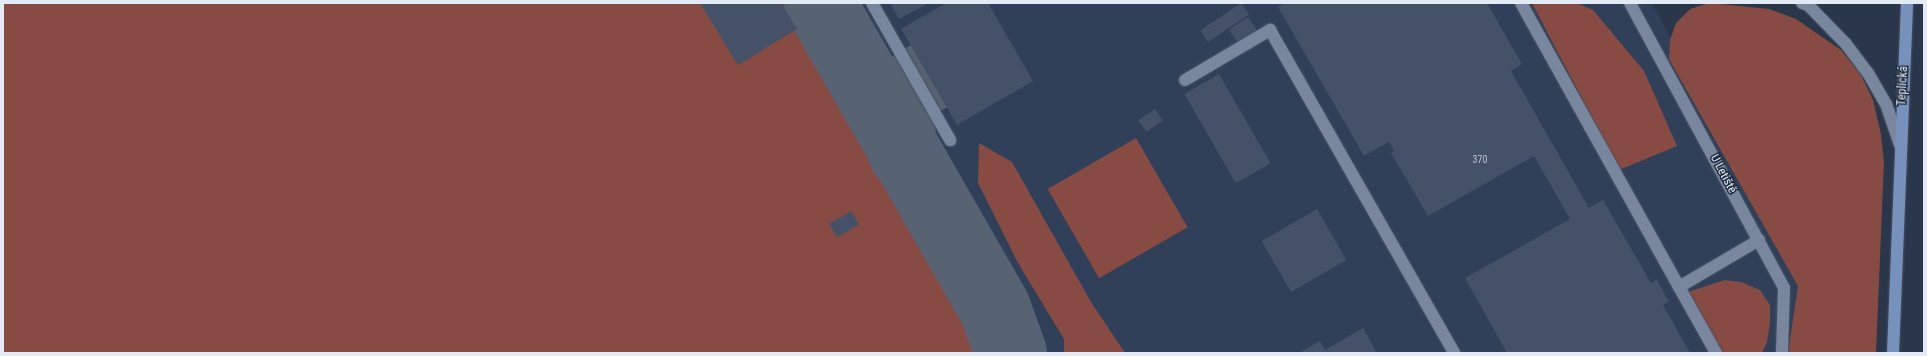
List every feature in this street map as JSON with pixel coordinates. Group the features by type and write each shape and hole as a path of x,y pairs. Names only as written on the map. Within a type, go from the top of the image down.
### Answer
{"main road":[{"name":"Teplická","path":"1894,353 1900,145 1907,3"}],"lane":[{"path":"872,3 950,140"},
{"path":"1521,3 1716,353"},
{"name":"U Letiště","path":"1630,3 1784,288 1782,353"},
{"path":"1805,4 1821,3"},
{"path":"1805,4 1846,44 1868,73 1886,104 1900,145"},
{"path":"1185,80 1270,30 1454,353"},
{"path":"1679,286 1759,240"}],"shaded area":[{"path":"3,3 1652,3 1802,284 1791,353 3,353"},
{"path":"3,3 782,3 968,324 980,353 3,353"},
{"path":"1532,3 1577,3 1593,10 1644,71 1677,146 1619,170"},
{"path":"1709,3 1769,9 1796,19 1841,50 1860,73 1873,100 1881,134 1884,162 1876,353 1788,353 1798,286 1669,59 1670,40 1676,23 1690,9"},
{"path":"1136,138 1188,227 1099,278 1048,189"},
{"path":"979,143 1012,162 1091,302 1125,353 1064,353 1064,339 1018,263 978,183"},
{"path":"1725,280 1741,282 1760,290 1770,305 1770,323 1767,342 1762,353 1721,353 1688,292"}],"building":[{"path":"700,3 781,3 797,29 738,65"},
{"path":"890,3 929,3 899,19"},
{"path":"946,3 988,3 1033,81 957,125 901,29"},
{"path":"1241,3 1249,15 1208,42 1200,30"},
{"path":"1285,3 1487,3 1522,64 1511,71 1589,208 1603,200 1651,283 1657,280 1669,302 1663,305 1690,353 1507,353 1465,278 1570,219 1534,156 1428,216 1391,153 1394,151 1389,142 1364,156 1278,7"},
{"path":"1248,17 1258,32 1239,45 1229,30"},
{"path":"1219,74 1270,163 1236,183 1184,94"},
{"path":"1155,109 1163,121 1146,132 1138,120"},
{"path":"1317,209 1346,260 1291,292 1262,241"},
{"path":"851,211 859,225 837,237 829,224"},
{"path":"1363,328 1377,353 1299,353 1320,341 1325,350"}],"taxiway":[{"path":"820,3 995,309 1011,353"},
{"path":"904,153 899,134 901,105 913,86 929,76"}]}
